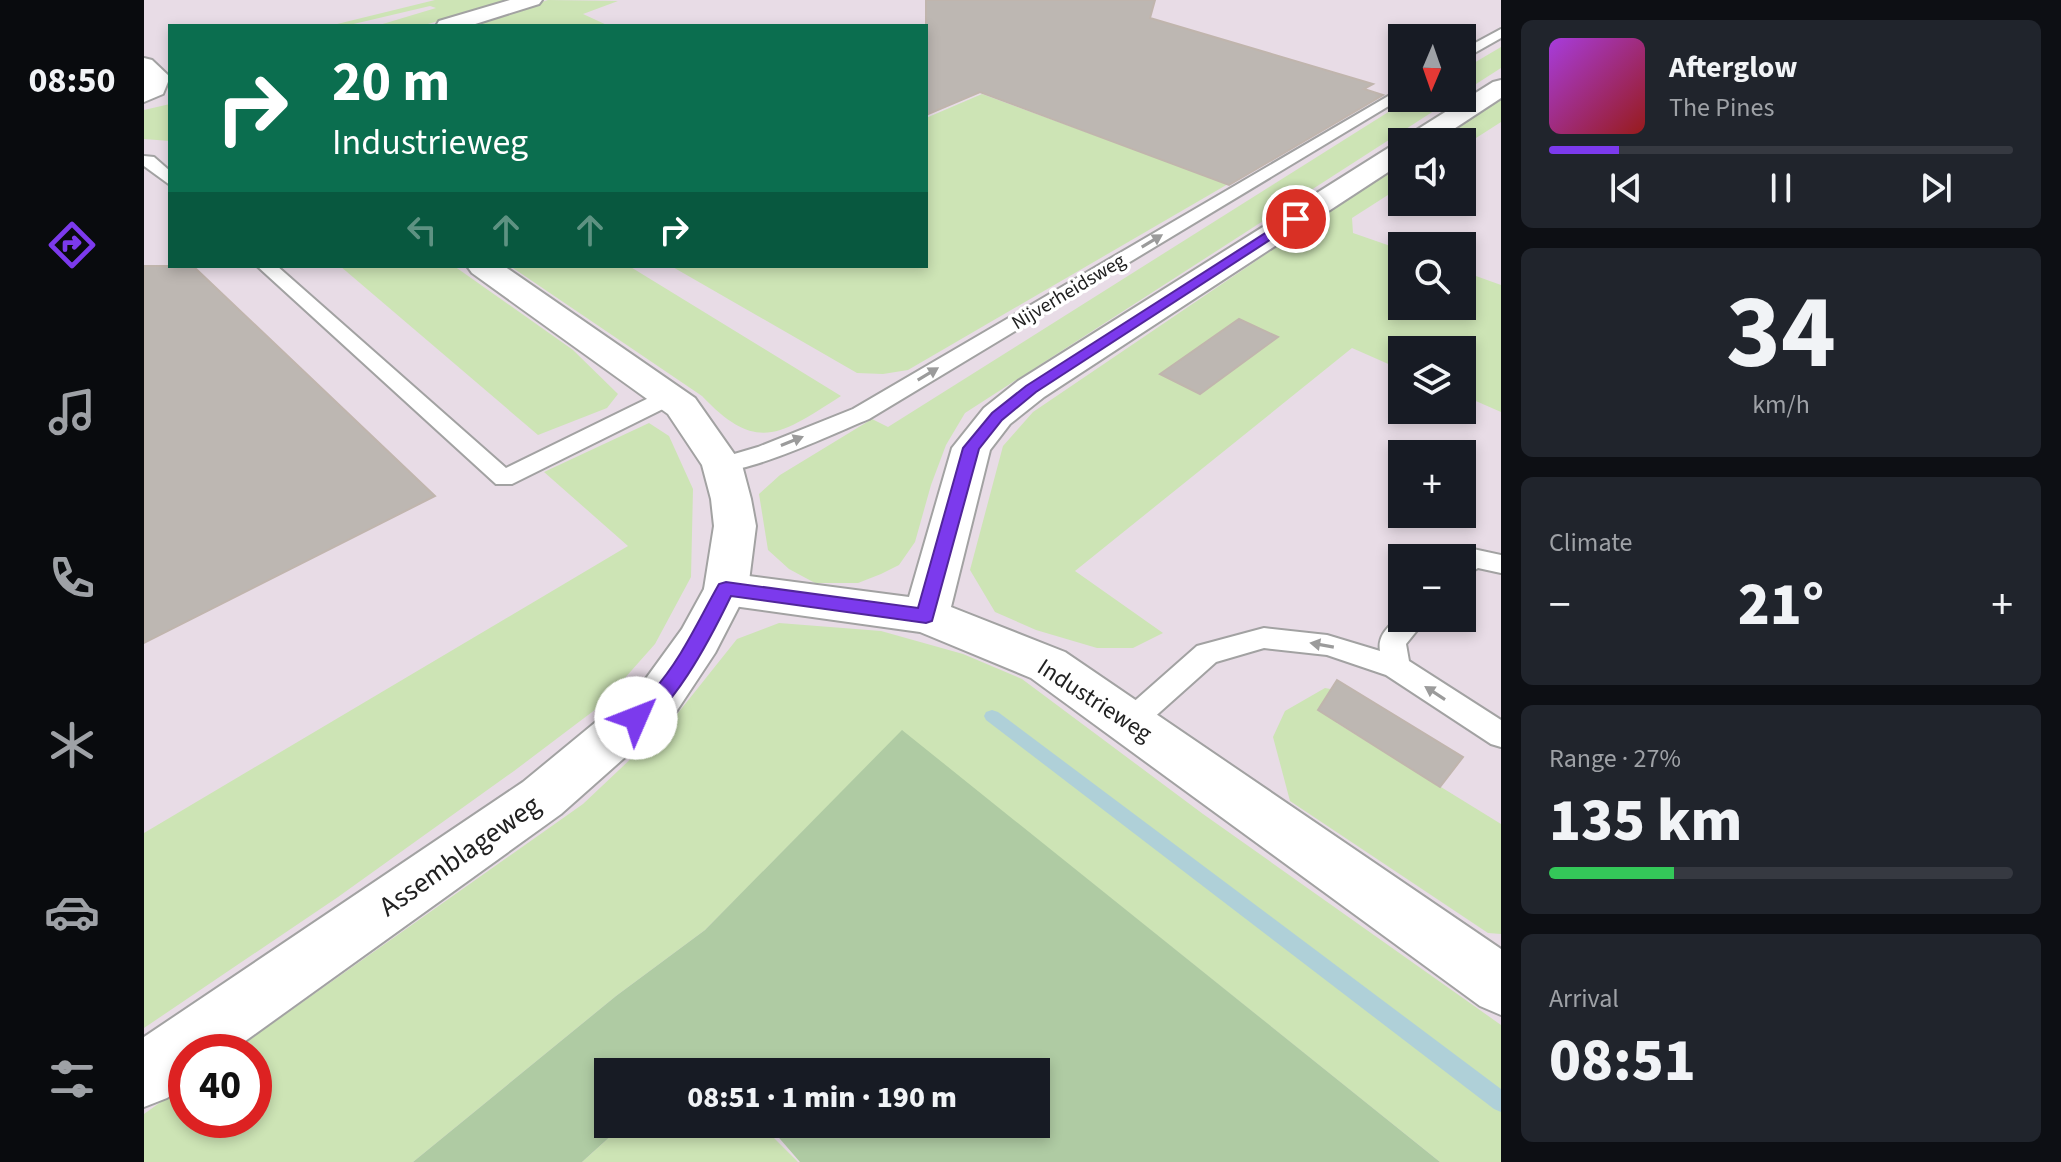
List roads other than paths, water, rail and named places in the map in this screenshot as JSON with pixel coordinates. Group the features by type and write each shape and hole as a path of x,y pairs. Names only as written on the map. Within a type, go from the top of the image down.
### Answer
{"street":[{"path":"454,24 532,0"},
{"path":"144,65 158,77 156,90"},
{"path":"1438,128 1501,87"},
{"path":"926,616 971,448 997,416 1031,389 1388,160"},
{"path":"486,268 682,406 722,465 735,526 726,589"},
{"name":"Industrieweg","path":"726,589 926,616 1048,665 1501,985"},
{"name":"Assemblageweg","path":"144,1075 542,798 659,698 699,641 726,589"}],"lane":[{"path":"1476,48 1501,33"},
{"name":"Nijverheidsweg","path":"722,465 766,452 861,414 1388,100"},
{"path":"144,161 148,160 168,178"},
{"path":"268,268 504,479 669,397"},
{"path":"1476,559 1501,564"},
{"path":"1396,667 1392,641 1401,632"},
{"path":"1131,721 1207,654 1264,638 1327,645 1396,667 1501,735"}],"waterway":[{"path":"992,716 1501,1102"}]}
